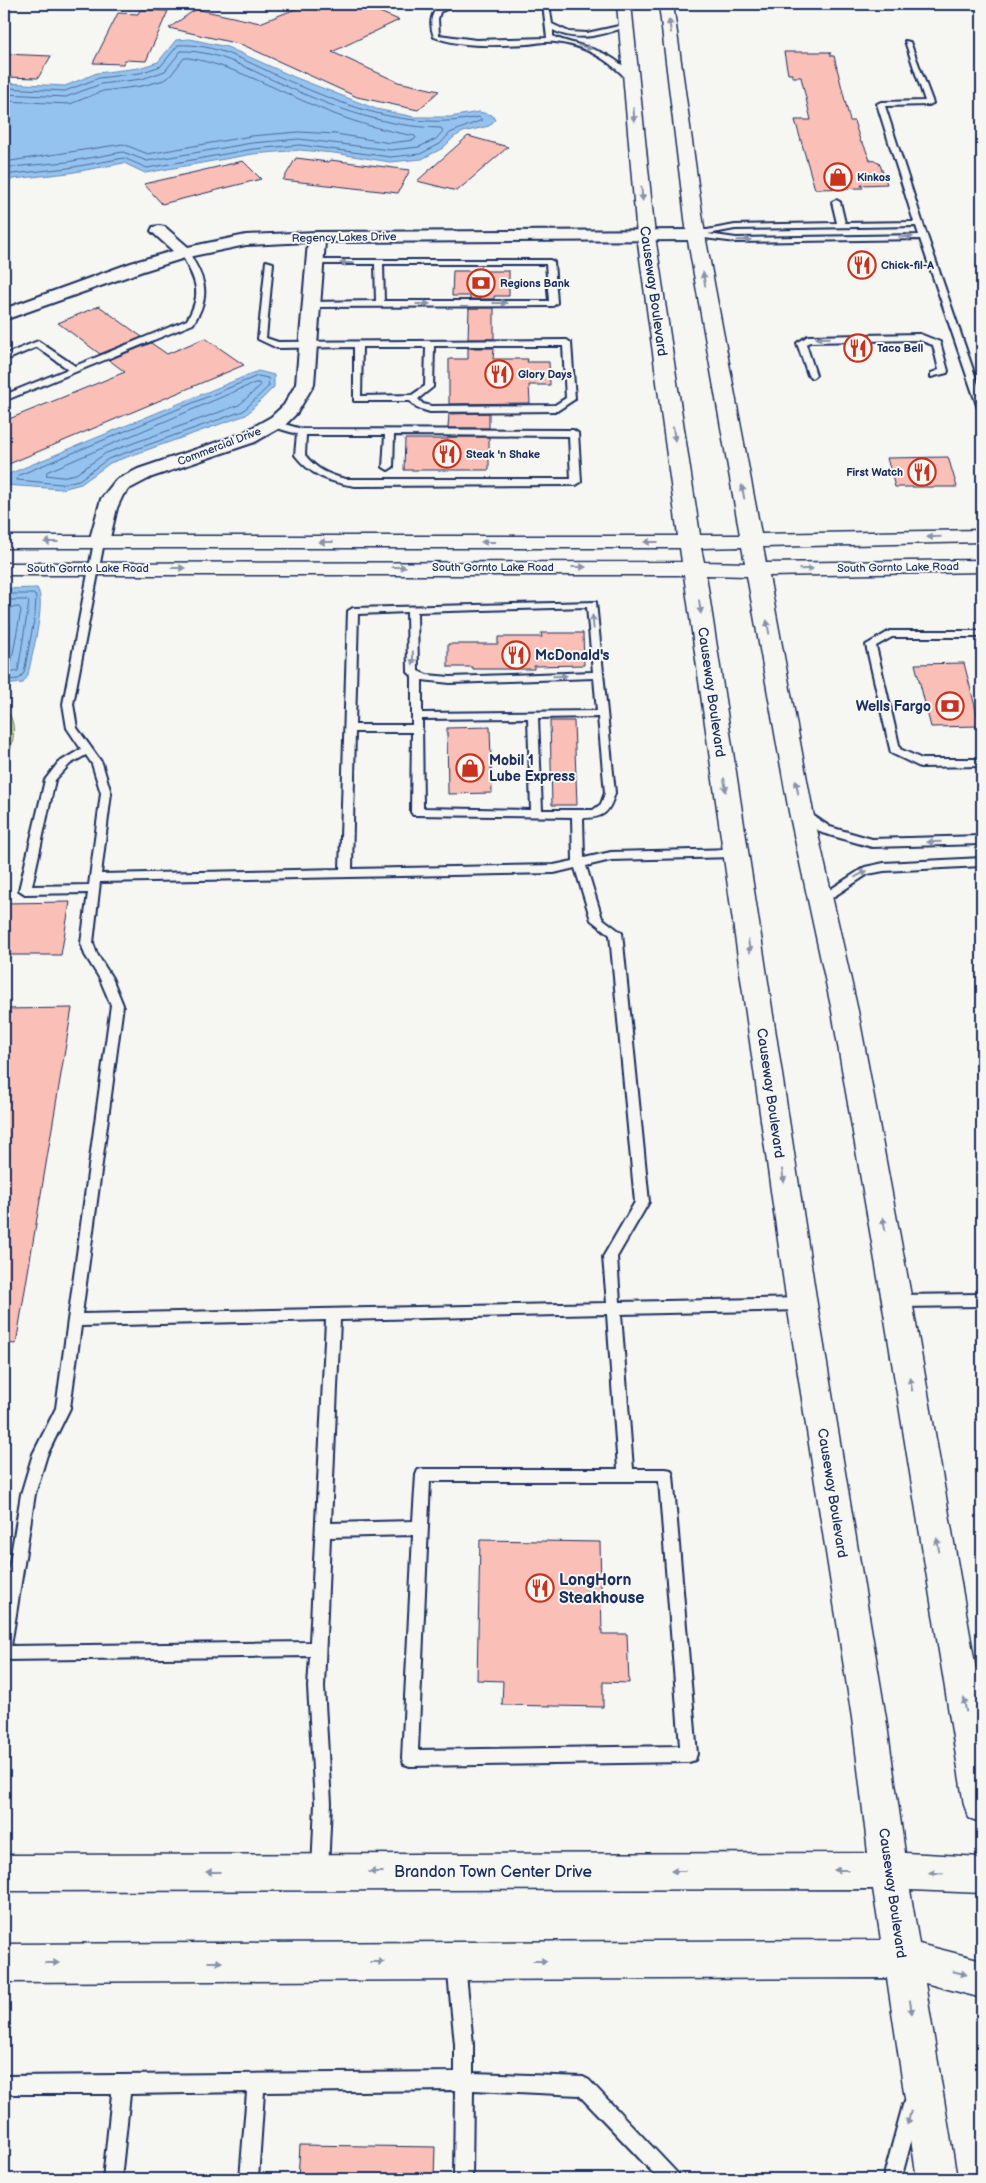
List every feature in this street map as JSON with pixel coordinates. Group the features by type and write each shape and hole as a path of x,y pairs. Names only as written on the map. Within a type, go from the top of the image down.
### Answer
{"main road":[{"name":"Causeway Boulevard","path":"624,4 646,236 802,1304 862,1679 889,1871 937,2179"},
{"path":"666,4 696,235 801,812 845,1011 898,1301 982,1805"},
{"name":"South Gornto Lake Road","path":"4,568 94,568 692,555 752,540 982,536"},
{"name":"South Gornto Lake Road","path":"4,542 99,542 692,555 757,570 982,566"},
{"name":"Brandon Town Center Drive","path":"4,1873 889,1871 982,1875"},
{"path":"4,1963 903,1959 982,1979"}],"street":[{"path":"159,231 185,253"},
{"name":"Regency Lakes Drive","path":"4,315 137,267 185,253 246,240 317,237 696,235"},
{"name":"Commercial Drive","path":"99,542 107,503 112,494 131,478 256,434 273,424 296,403 305,384 317,237"}],"lane":[{"path":"454,4 437,11 434,16 436,36 442,39 465,42 556,40"},
{"path":"546,4 550,37 600,52 617,63 631,78"},
{"path":"549,25 564,34 579,37 626,25"},
{"path":"907,42 929,103 881,104 919,224 982,408"},
{"path":"836,202 842,226"},
{"path":"696,235 735,227 919,224"},
{"path":"696,235 736,240 924,237"},
{"path":"4,398 190,322 200,305 199,279 185,253"},
{"path":"312,304 553,303 550,262 315,262"},
{"path":"269,263 262,339 278,345 567,343 571,399 557,408 430,409 420,406 412,398"},
{"path":"379,263 380,304"},
{"path":"812,375 801,343 808,338 920,337 937,344 944,371 934,375"},
{"path":"358,344 357,398 412,398 430,387 430,343"},
{"path":"4,358 38,344 74,369"},
{"path":"273,424 302,432 573,433 576,482 355,483 337,480 320,475 309,468 300,455 302,432"},
{"path":"388,467 390,433"},
{"path":"4,1643 28,1494 40,1454 63,1408 117,1005 106,978 91,955 86,943 106,794 97,763 72,728 68,704 99,542"},
{"path":"346,873 353,611 592,604 610,793 606,806 595,814 417,812 417,675"},
{"path":"412,609 413,672 417,675 432,679 450,680 598,675"},
{"path":"982,634 890,634 871,645 895,751 920,763 982,763"},
{"path":"417,716 602,714"},
{"path":"533,715 537,813"},
{"path":"350,729 417,728"},
{"path":"88,750 58,766 50,780 25,890 93,884 346,873 554,869 611,856 735,853"},
{"path":"801,812 826,830 872,843 982,840"},
{"path":"577,814 579,863 597,920 616,934 642,1202 610,1257 626,1475"},
{"path":"820,900 865,871 884,867 982,862"},
{"path":"898,1301 982,1300"},
{"path":"75,1320 802,1304"},
{"path":"320,1872 323,1803 316,1687 333,1314"},
{"path":"423,1475 666,1475 690,1754 410,1758 420,1528 423,1475"},
{"path":"323,1530 420,1528"},
{"path":"4,1653 317,1649"},
{"path":"456,1961 464,2044 463,2179"},
{"path":"892,2179 921,2071"},
{"path":"4,2085 463,2081 583,2086 671,2179"},
{"path":"250,2179 256,2084"},
{"path":"112,2179 122,2085"}],"green space":[{"path":"4,707 12,721 13,735 4,765"}],"water":[{"path":"190,39 227,47 294,77 376,109 414,117 450,117 479,112 492,115 495,120 489,126 463,132 454,137 443,148 422,159 390,162 334,153 300,150 253,154 145,173 124,163 69,173 13,179 4,183 4,83 65,86 97,73 139,68 158,62 176,40"},
{"path":"258,371 274,375 274,387 246,415 110,463 81,484 62,489 4,485 4,476"},
{"path":"37,588 40,595 39,617 28,675 23,683 4,685 4,589"}],"building":[{"path":"308,4 360,4 399,20 332,52 398,82 439,91 418,110 357,97 243,45 169,28 196,9 260,23"},
{"path":"140,10 168,11 146,61 125,60 123,64 93,63 118,13 138,14"},
{"path":"784,52 830,52 831,56 834,56 850,121 854,121 861,143 863,143 870,160 879,162 887,184 861,185 863,188 815,189 795,120 811,120 801,77 792,77 792,74 788,74"},
{"path":"4,54 51,56 38,78 4,77"},
{"path":"468,136 508,147 457,191 417,181"},
{"path":"296,158 328,162 330,160 410,170 398,193 283,180"},
{"path":"243,161 261,179 162,204 144,184"},
{"name":"Regions Bank","path":"453,271 509,271 509,296 494,296 494,299 470,299 470,296 452,296"},
{"path":"99,306 142,337 100,354 58,323"},
{"path":"469,308 494,308 494,339 468,339"},
{"path":"205,338 244,365 4,466 4,421 125,372 109,360 151,343 167,354"},
{"name":"Glory Days","path":"468,348 494,348 493,359 528,359 527,362 549,362 550,385 529,385 530,403 449,404 449,359 468,359"},
{"path":"489,413 489,428 448,428 449,414"},
{"name":"Steak 'n Shake","path":"448,437 489,437 489,470 404,470 405,439 448,439"},
{"name":"First Watch","path":"948,457 957,487 895,487 887,458"},
{"name":"McDonald's","path":"541,633 583,633 584,665 534,666 534,669 448,667 448,644 498,644 498,637 542,637"},
{"name":"Wells Fargo","path":"964,663 980,726 931,727 915,664"},
{"path":"550,721 574,721 577,805 552,805"},
{"name":"Mobil 1 Lube Express","path":"490,727 492,793 448,794 447,728"},
{"path":"70,902 61,955 4,955 4,903"},
{"path":"72,1008 16,1344 4,1343 4,1009"},
{"name":"LongHorn Steakhouse","path":"480,1540 600,1542 602,1634 627,1634 629,1683 603,1682 603,1707 502,1705 503,1681 477,1680"},
{"path":"300,2145 435,2147 434,2179 298,2179"}],"place":[{"name":"Kinkos","path":"838,177"},
{"name":"Chick-fil-A","path":"862,265"},
{"name":"Regions Bank","path":"481,283"},
{"name":"Taco Bell","path":"858,348"},
{"name":"Glory Days","path":"499,374"},
{"name":"Steak 'n Shake","path":"447,454"},
{"name":"First Watch","path":"922,472"},
{"name":"McDonald's","path":"516,655"},
{"name":"Wells Fargo","path":"950,706"},
{"name":"Mobil 1 Lube Express","path":"470,768"},
{"name":"LongHorn Steakhouse","path":"540,1588"}]}
